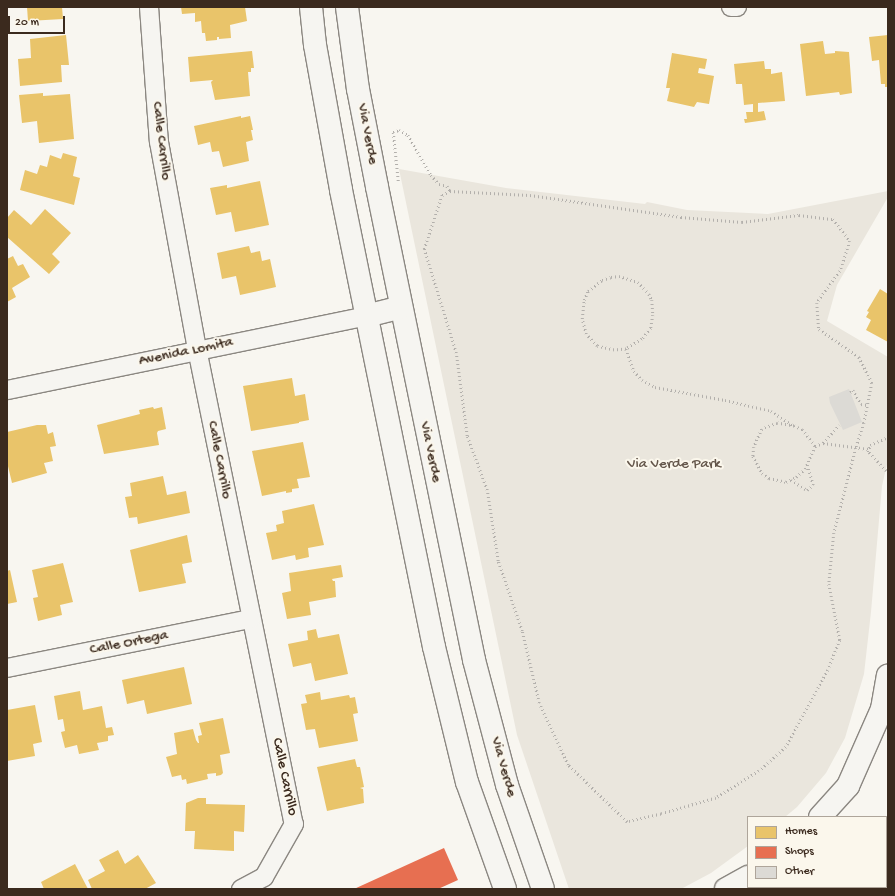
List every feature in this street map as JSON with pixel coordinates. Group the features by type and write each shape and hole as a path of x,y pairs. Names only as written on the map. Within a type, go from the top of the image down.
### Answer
{"main road":[{"path":"311,7 316,53 366,316 434,646 465,774 505,889"},
{"name":"Via Verde","path":"347,7 358,89 401,307 474,660 507,785 543,889"},
{"path":"366,316 401,307"},
{"path":"821,816 848,786 882,709 888,676"},
{"path":"726,889 747,878"}],"street":[{"name":"Calle Carrillo","path":"149,7 158,142 197,350 294,824 264,877 241,889"},
{"path":"731,8 737,7"},
{"name":"Avenida Lomita","path":"7,390 366,316"},
{"name":"Calle Ortega","path":"7,668 252,618"}],"path":[{"path":"399,187 393,132 398,130 408,135 431,175 439,184 447,186 450,191"},
{"path":"450,191 530,195 681,217 742,222 799,215 833,218 850,241 840,271 817,303 819,329 859,357 872,383 868,405 834,533 829,584 840,640 828,670 786,747 759,771 716,798 627,822 568,765 539,703 522,632 498,561 487,490 467,436 456,353 424,249 442,195 450,191"},
{"path":"619,276 638,282 649,294 652,300 653,315 651,328 642,339 626,349 614,350 597,346 586,334 582,319 584,300 588,291 602,280 611,277 619,276"},
{"path":"626,349 634,371 642,380 655,388 754,406 771,411 802,430 816,446"},
{"path":"850,392 854,390 861,404 868,405"},
{"path":"794,426 785,423 768,425 762,429 754,447 753,456 762,473 778,481 786,482 796,477 807,465 816,446 823,443 839,425"},
{"path":"886,471 868,452 870,446 875,442 888,437"},
{"path":"823,443 869,449"},
{"path":"791,480 808,490 813,485 807,465"}],"shaded area":[{"path":"888,822 888,889 823,889 887,888"}],"green space":[{"name":"Via Verde Park","path":"399,169 506,188 645,204 647,202 687,210 768,214 888,191 888,197 837,285 827,321 888,357 888,460 882,486 864,674 845,738 826,773 797,807 786,816 747,816 747,847 711,873 681,889 569,889 517,735"}],"building: Homes":[{"path":"27,7 62,7 63,19 28,21"},
{"path":"181,7 245,7 247,21 230,25 231,38 219,39 219,37 217,37 217,40 206,41 205,33 202,33 201,21 195,22 195,13 182,14"},
{"path":"66,35 69,65 61,65 62,82 20,86 18,59 31,58 30,39"},
{"path":"888,35 888,87 885,87 885,84 881,84 879,60 872,61 869,37"},
{"path":"823,41 825,54 835,53 835,51 849,52 852,93 840,95 839,92 806,96 800,44"},
{"path":"252,51 254,68 251,68 251,72 248,72 250,96 215,100 211,82 213,80 190,82 188,57"},
{"path":"672,53 707,59 705,69 699,68 698,73 714,76 709,104 697,102 694,107 667,101 670,88 666,88"},
{"path":"764,61 765,69 771,69 771,74 782,72 785,101 758,103 758,112 764,111 766,120 745,123 744,119 747,119 746,112 753,112 753,104 744,105 742,84 736,84 734,64"},
{"path":"43,93 43,96 70,94 74,139 39,143 37,121 22,123 19,95"},
{"path":"241,116 241,118 250,116 253,130 251,130 253,140 246,142 249,161 223,167 219,151 212,152 210,142 198,145 194,126"},
{"path":"63,153 77,157 73,176 80,178 74,205 20,190 25,170 37,174 40,165 47,167 50,155 61,159"},
{"path":"260,181 269,225 235,232 231,212 216,215 210,188 227,185 227,188"},
{"path":"45,209 71,233 52,254 60,262 49,274 7,237 7,218 14,210 31,225"},
{"path":"249,246 251,253 260,251 262,261 270,259 276,287 240,295 236,276 222,279 217,253"},
{"path":"13,256 18,266 23,264 30,277 12,288 16,297 7,302 7,259"},
{"path":"880,289 888,294 888,342 866,330 871,320 866,317 869,312 867,311"},
{"path":"292,378 295,396 305,394 309,420 251,431 243,386"},
{"path":"153,407 154,409 162,407 166,429 158,431 157,433 159,445 104,454 97,425 140,414 139,410"},
{"path":"37,425 46,425 48,434 53,432 56,446 50,447 53,461 44,463 47,473 12,483 7,462 7,432"},
{"path":"303,442 310,477 297,479 299,488 292,489 292,492 286,493 286,491 262,496 252,451"},
{"path":"163,476 167,495 186,491 190,513 138,524 137,517 129,518 125,497 132,496 130,483"},
{"path":"314,504 324,545 308,548 309,557 296,560 295,555 272,560 266,533 277,531 276,525 284,523 282,511"},
{"path":"187,535 192,562 182,564 186,583 139,592 130,550"},
{"path":"63,563 73,602 60,605 62,615 38,621 33,598 38,597 32,570"},
{"path":"341,565 343,577 332,579 335,581 336,597 309,602 311,615 287,619 282,593 291,591 289,573"},
{"path":"10,570 17,602 7,604 7,571"},
{"path":"316,629 318,638 339,634 348,674 315,681 311,663 293,667 288,644 308,640 307,631"},
{"path":"184,667 192,704 147,714 144,700 127,704 122,680"},
{"path":"80,691 83,710 102,706 106,728 112,727 114,735 108,736 108,741 97,743 99,750 79,754 77,745 65,748 61,732 65,731 63,719 58,720 54,696"},
{"path":"320,692 321,700 349,695 350,698 355,697 358,713 353,714 358,741 319,748 315,729 306,730 301,704 307,703 305,695"},
{"path":"35,705 42,742 33,744 35,756 7,761 7,710"},
{"path":"223,718 230,753 220,755 223,773 216,776 216,773 207,774 208,779 187,784 186,779 182,780 181,775 172,777 166,757 177,754 174,733 193,729 196,740 199,743 198,736 202,735 199,723"},
{"path":"355,759 357,767 360,767 364,787 360,788 363,789 364,803 327,811 317,767"},
{"path":"198,798 206,798 206,804 245,805 244,832 234,831 234,851 194,849 195,831 185,831 186,803"},
{"path":"118,850 125,864 138,855 156,883 145,889 92,889 88,880 105,871 99,860"},
{"path":"75,864 88,889 44,889 41,882"}],"building: Shops":[{"path":"444,848 458,880 438,889 354,889"}],"building: Other":[{"path":"849,389 862,422 843,430 830,403 829,397"}]}
